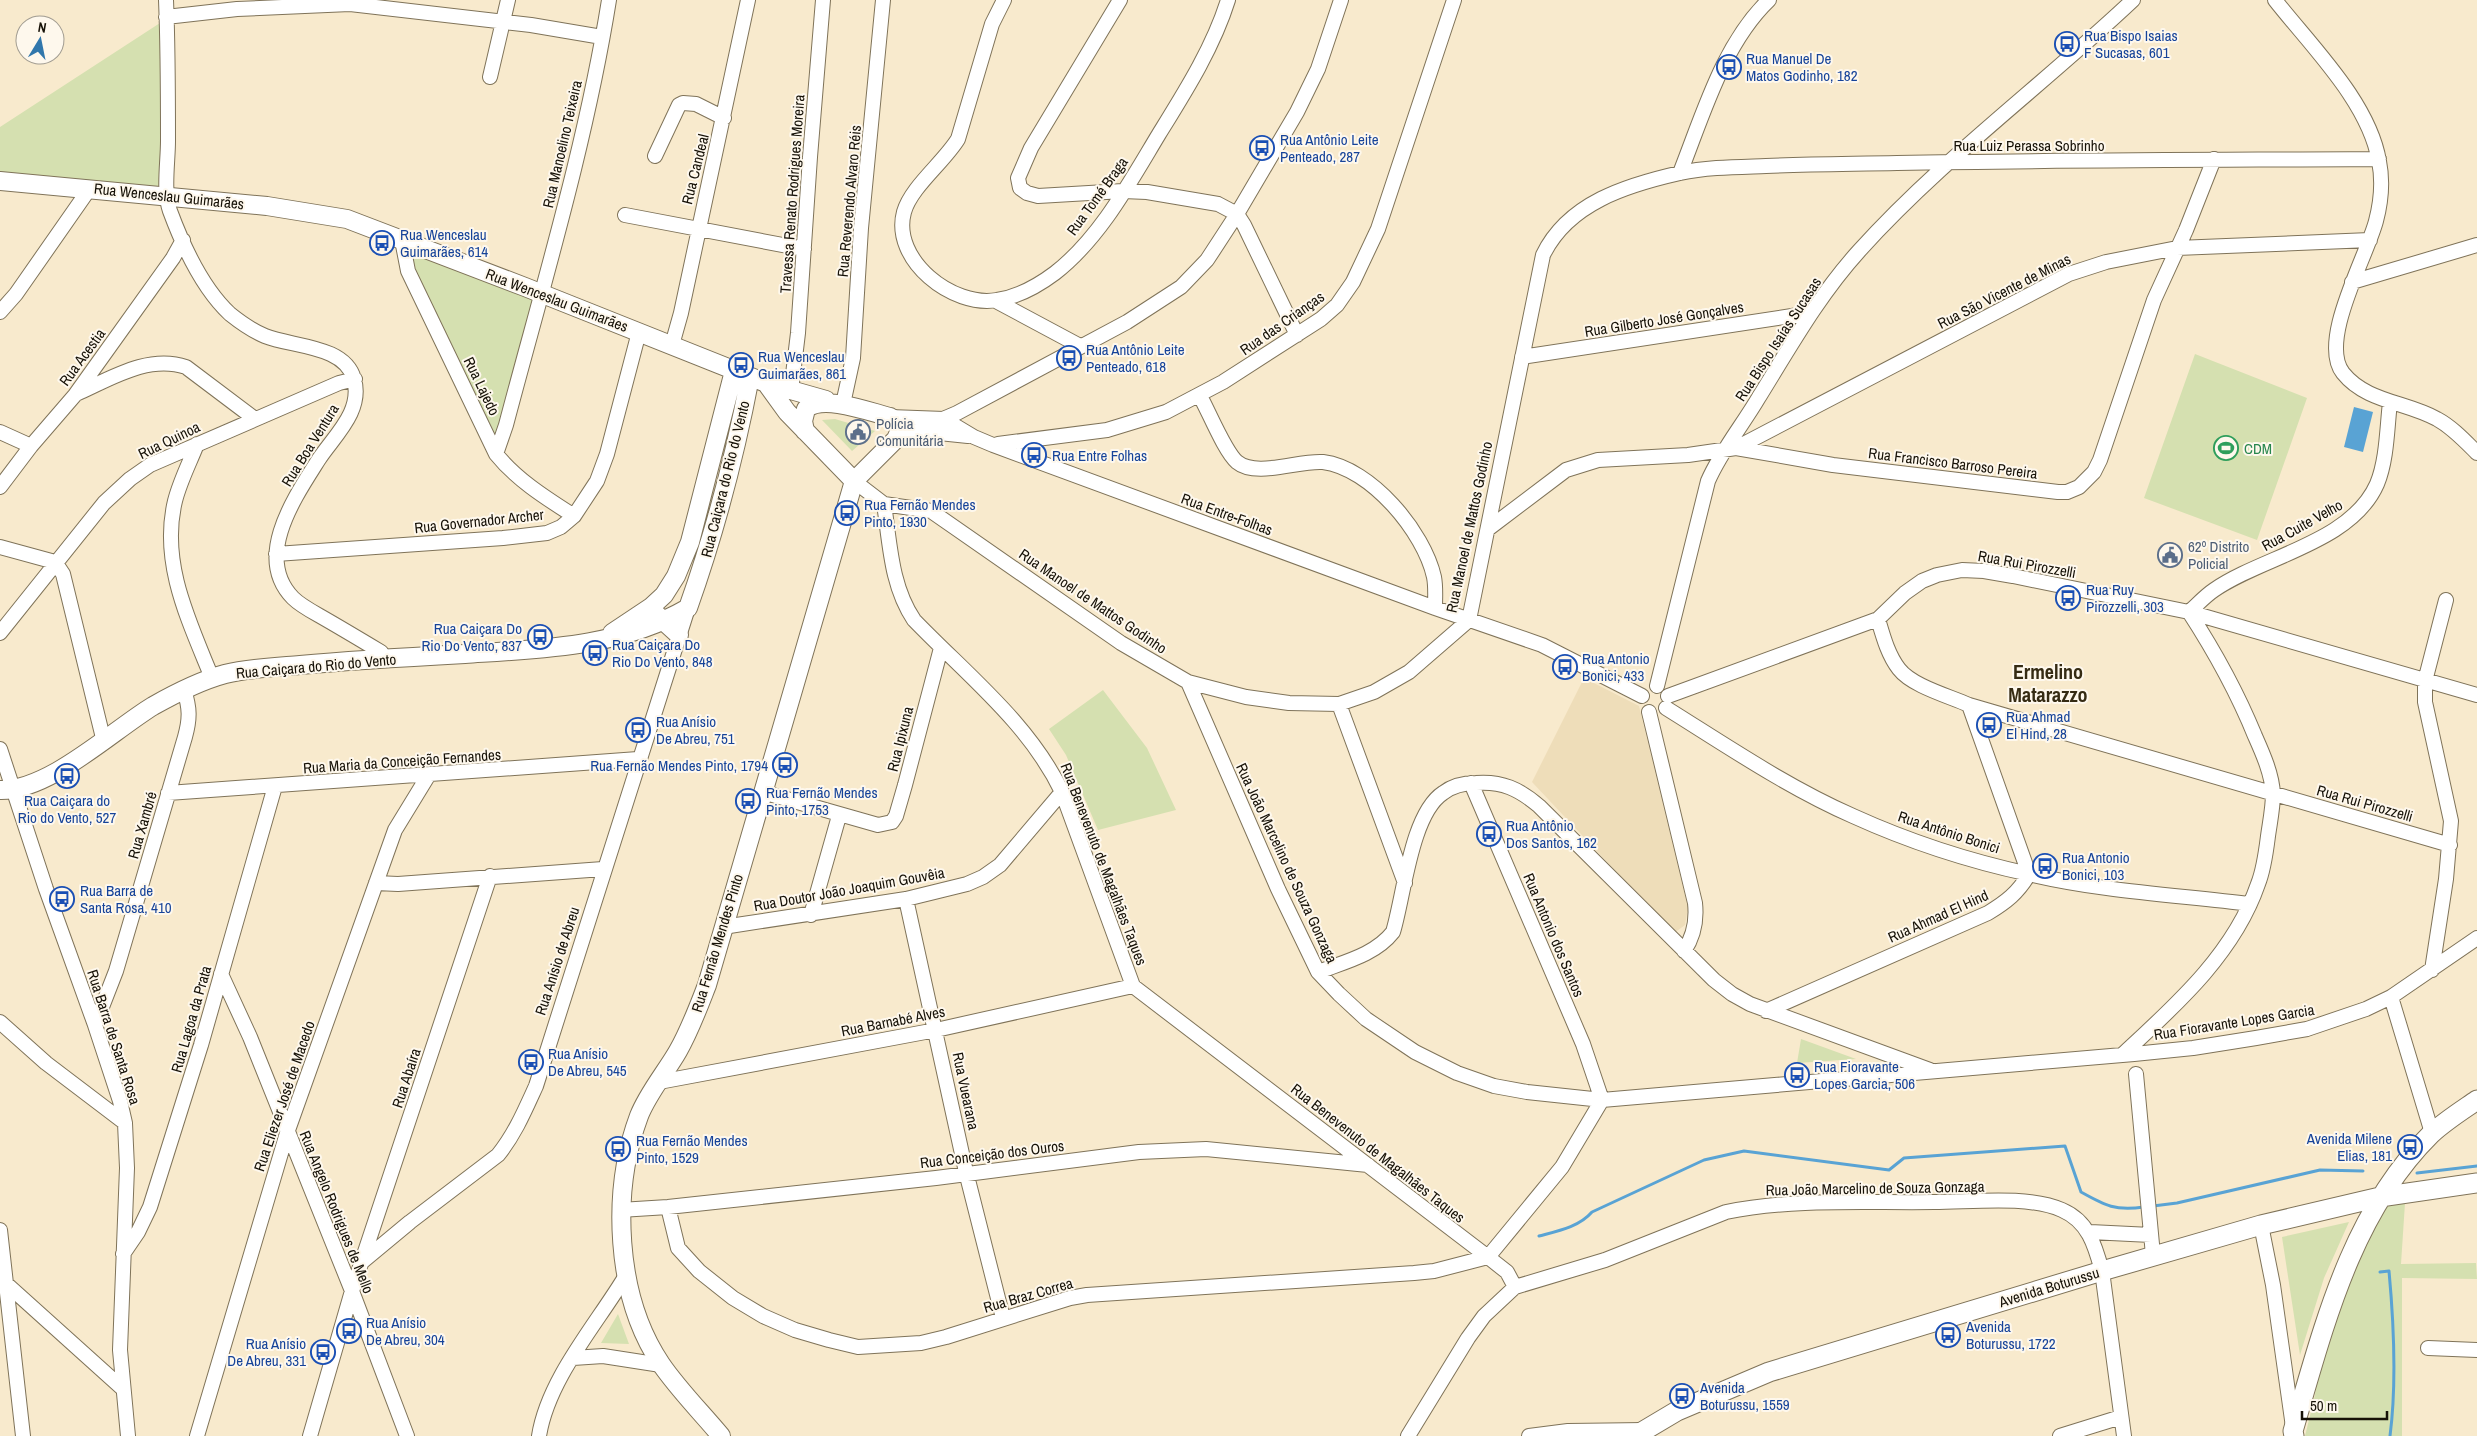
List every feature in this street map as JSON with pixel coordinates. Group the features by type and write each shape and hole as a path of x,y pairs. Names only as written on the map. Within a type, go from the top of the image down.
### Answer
{"main road":[{"path":"2294,1433 2337,1288 2380,1197 2417,1149 2432,1133 2477,1100"},
{"name":"Avenida Boturussu","path":"1640,1433 1692,1403 1769,1372 2102,1271 2261,1225 2380,1197 2477,1184"}],"street":[{"path":"166,0 168,180 165,197 183,240 207,286 230,313 264,336 334,355 350,368 354,379"},
{"path":"490,77 508,0"},
{"name":"Rua Manoelino Teixeira","path":"496,454 506,425 568,191 609,0"},
{"name":"Rua Candeal","path":"672,345 681,313 724,118 748,0"},
{"name":"Travessa Renato Rodrigues Moreira","path":"791,391 798,333 823,0"},
{"name":"Rua Reverendo Alvaro Réis","path":"843,404 853,358 861,228 883,0"},
{"path":"1004,0 992,24 958,140 910,199 904,210 902,228 908,249 916,264 935,282 956,294 996,301 1080,346"},
{"path":"1120,0 1031,148 1018,178 1020,188 1026,193 1038,196 1123,191 1147,192 1210,202 1228,208 1237,214 1296,335"},
{"name":"Rua Tomé Braga","path":"996,301 1031,288 1055,272 1094,233 1123,191 1193,77 1215,34 1228,0"},
{"path":"896,439 944,419 1127,322 1181,287 1207,260 1237,214 1297,112 1318,68 1342,0"},
{"name":"Rua das Crianças","path":"993,444 1108,430 1166,412 1200,396 1321,319 1337,305 1346,294 1362,264 1386,209 1454,0"},
{"path":"1680,173 1735,41 1754,14 1770,0"},
{"name":"Rua Bispo Isaías Sucasas","path":"1657,686 1702,497 1746,419 1811,313 1858,252 1914,193 2081,49 2132,0"},
{"path":"2275,0 2339,80 2356,105 2370,132 2379,159 2382,177 2380,199 2370,240 2352,282 2338,332 2337,361 2342,371 2351,381 2390,402 2438,419 2458,434 2477,453"},
{"path":"166,17 237,9 334,4 376,6 602,37"},
{"path":"654,156 678,105 682,102 696,104 724,118"},
{"name":"Rua Luiz Perassa Sobrinho","path":"1680,173 1747,166 2214,159 2379,159"},
{"name":"Rua Francisco Barroso Pereira","path":"1488,529 1547,483 1580,464 1598,460 1729,449 1990,486 2058,492 2072,491 2086,482 2100,460 2154,300 2214,159"},
{"name":"Rua Manoel de Mattos Godinho","path":"884,504 931,511 1121,643 1188,682 1246,697 1289,703 1339,704 1374,692 1409,672 1469,620 1539,268 1551,238 1574,215 1608,196 1680,173"},
{"name":"Rua Wenceslau Guimarães","path":"0,181 90,188 320,213 346,219 540,293 750,377 791,391 843,404"},
{"path":"0,312 21,286 90,188"},
{"path":"625,215 804,249"},
{"name":"Rua Acestia","path":"0,487 31,446 75,395 173,258 183,240"},
{"name":"Rua Lajedo","path":"402,240 408,272 496,454 516,476 574,516"},
{"name":"Rua São Vicente de Minas","path":"1729,449 2069,274 2106,262 2177,248 2370,240"},
{"path":"2352,282 2477,245"},
{"name":"Rua Gilberto José Gonçalves","path":"1522,357 1811,313"},
{"name":"Rua Governador Archer","path":"276,554 547,533 561,527 574,516 597,482 607,454 639,332"},
{"path":"75,395 136,368 160,362 174,362 186,367 255,419"},
{"path":"750,377 854,481 884,504"},
{"name":"Rua Caiçara do Rio do Vento","path":"603,639 650,607 664,595 676,576 750,377"},
{"name":"Rua Caiçara do Rio do Vento","path":"7,790 25,788 104,742 151,707 212,678 239,671 569,646 630,634 663,621 688,608 719,515 750,377"},
{"name":"Rua Quinoa","path":"0,633 104,503 130,479 150,465 339,383 354,379"},
{"name":"Rua Boa Ventura","path":"354,379 356,398 351,414 319,459 289,510 280,532 276,565 281,581 293,598 381,652 386,660"},
{"path":"1200,396 1230,454 1237,462 1246,467 1256,469 1308,462 1336,464 1379,492 1406,522 1428,560 1434,578 1435,608"},
{"name":"Rua Cuite Velho","path":"2188,612 2214,590 2334,528 2361,508 2370,497 2380,474 2390,402"},
{"path":"805,431 804,415 811,405 817,403 843,404 890,417 944,419"},
{"path":"854,481 896,439 900,430 899,425 890,417"},
{"name":"Rua Entre-Folhas","path":"944,419 974,437 1469,620"},
{"name":"Rua Entre-Folhas","path":"917,431 974,437"},
{"path":"0,432 31,446"},
{"path":"198,444 176,500 172,525 172,552 175,576 183,610 212,678"},
{"name":"Rua Fernão Mendes Pinto","path":"721,1436 662,1365 648,1339 625,1277 620,1210 624,1174 640,1114 691,1026 706,985 854,481"},
{"name":"Rua Benevenuto de Magalhães Taques","path":"884,504 899,594 914,620 1018,725 1038,748 1050,766 1062,792 1133,986 1488,1257 1507,1272 1515,1287"},
{"path":"0,546 55,562 68,590 104,742"},
{"name":"Rua Rui Pirozzelli","path":"2450,845 1969,705 1915,682 1900,670 1884,639 1878,619 1905,593 1922,581 1937,575 1962,570 1984,570 2188,612 2477,695"},
{"path":"2432,970 2450,845 2451,821 2425,702 2425,681 2446,600"},
{"path":"650,607 678,635"},
{"name":"Rua Anísio de Abreu","path":"363,1261 410,1222 498,1155 510,1141 536,1086 638,759 688,608"},
{"path":"2122,1055 2182,999 2211,968 2250,904 2259,883 2265,855 2273,794 2261,751 2242,704 2228,676 2188,612"},
{"path":"1649,712 1656,713 1667,702 1878,619"},
{"path":"1469,620 1542,644 1642,696"},
{"name":"Rua Ipixuna","path":"762,792 839,816 883,826 892,822 896,816 941,648"},
{"name":"Rua João Marcelino de Souza Gonzaga","path":"1188,682 1278,889 1318,972 1366,1019 1415,1052 1458,1073 1494,1086 1527,1092 1602,1100 2122,1055"},
{"path":"1657,686 1645,691 1642,696 1642,702 1649,712 1695,903 1695,924 1690,942 1684,951"},
{"name":"Rua Antônio Bonici","path":"1657,686 1662,688 1667,702 1815,798 1853,816 1943,849 2029,874 2145,892 2250,904"},
{"name":"Rua Xambré","path":"95,1025 116,971 190,718 190,707 184,690"},
{"path":"1339,704 1405,883"},
{"path":"1969,705 2029,874"},
{"name":"Rua Barra de Santa Rosa","path":"0,749 7,790 95,1025 120,1101 125,1123 127,1168 122,1255 122,1388 128,1436"},
{"name":"Rua Maria da Conceição Fernandes","path":"168,793 428,776 638,759"},
{"name":"Rua Eliezer José de Macedo","path":"197,1436 287,1132 395,830 428,776"},
{"path":"1318,972 1373,950 1385,942 1393,932 1417,835 1433,802 1442,793 1471,783 1506,784 1529,797 1684,951 1714,980 1732,994 1766,1011 1935,1072"},
{"name":"Rua Antonio dos Santos","path":"1471,783 1583,1044 1602,1100"},
{"name":"Rua Lagoa da Prata","path":"122,1255 138,1232 150,1207 221,974 275,786"},
{"name":"Rua Doutor João Joaquim Gouvêia","path":"723,927 906,899 967,884 983,877 1000,864 1062,792"},
{"path":"811,915 839,816"},
{"path":"376,883 398,884 604,869"},
{"name":"Rua Ahmad El Hind","path":"1766,1011 1988,913 2008,901 2020,889 2029,874"},
{"name":"Rua Abaíra","path":"352,1291 490,876"},
{"name":"Rua Vuearana","path":"906,899 966,1172 1002,1318"},
{"name":"Rua Fioravante Lopes Garcia","path":"2122,1055 2193,1048 2307,1029 2366,1010 2391,997 2476,942"},
{"name":"Rua Angelo Rodrigues de Mello","path":"221,974 250,1037 352,1291 407,1436"},
{"name":"Rua Barnabé Alves","path":"659,1082 936,1030 1133,986"},
{"path":"2391,997 2432,1133"},
{"path":"0,1022 46,1063 125,1123"},
{"path":"2136,1074 2153,1256"},
{"path":"1488,1257 1562,1167 1602,1100"},
{"name":"Rua Conceição dos Ouros","path":"620,1210 668,1207 1176,1149 1240,1151 1368,1165"},
{"name":"Rua João Marcelino de Souza Gonzaga","path":"1515,1287 1605,1260 1726,1212 1793,1203 2026,1202 2047,1204 2064,1210 2090,1232"},
{"name":"Rua Braz Correa","path":"668,1207 673,1236 684,1257 712,1282 750,1309 795,1330 858,1347 887,1346 946,1337 1002,1318 1070,1298 1087,1295 1414,1274 1434,1271 1488,1257"},
{"path":"2261,1225 2274,1285 2294,1433"},
{"path":"0,1230 3,1281 23,1436"},
{"path":"2124,1436 2102,1271 2090,1232 2150,1231"},
{"path":"539,1436 551,1398 625,1277"},
{"path":"3,1281 122,1388"},
{"path":"1408,1436 1468,1338 1484,1316 1515,1287"},
{"path":"310,1436 352,1291"},
{"path":"2428,1348 2477,1350"},
{"path":"574,1358 604,1356 662,1365"},
{"path":"2060,1436 2121,1417"},
{"path":"1529,1436 1568,1431 1640,1433"}],"shaded area":[{"path":"1584,678 1639,706 1688,908 1685,925 1674,933 1532,782"}],"green space":[{"path":"160,23 165,197 0,187 0,127"},
{"path":"402,240 540,293 496,454"},
{"name":"CDM","path":"2195,354 2307,398 2257,540 2144,498"},
{"path":"835,419 875,431 852,451 822,420"},
{"path":"1103,690 1147,748 1176,810 1098,830 1066,755 1049,729"},
{"path":"1801,1039 1856,1059 1797,1063"},
{"path":"2405,1203 2401,1264 2476,1263 2477,1279 2402,1278 2402,1436 2305,1436 2315,1395 2318,1370 2354,1263 2386,1206"},
{"path":"2349,1222 2324,1278 2300,1355 2282,1237"},
{"path":"618,1314 629,1344 601,1343"}],"water":[{"path":"2354,407 2373,412 2363,452 2344,447"}],"waterway":[{"path":"1539,1236 1575,1225 1592,1212 1704,1160 1744,1151 1889,1170 1904,1158 2065,1146 2081,1192 2097,1201 2118,1208 2144,1207"},
{"path":"2417,1173 2477,1166"},
{"path":"2153,1206 2177,1203 2320,1170 2363,1171"},
{"path":"2380,1272 2389,1271 2392,1312 2394,1395 2390,1436"}],"place":[{"name":"Rua Bispo Isaias F Sucasas, 601","path":"2067,44"},
{"name":"Rua Manuel De Matos Godinho, 182","path":"1729,67"},
{"name":"Rua Antônio Leite Penteado, 287","path":"1262,148"},
{"name":"Rua Wenceslau Guimarães, 614","path":"382,243"},
{"name":"Rua Antônio Leite Penteado, 618","path":"1069,358"},
{"name":"Rua Wenceslau Guimarães, 861","path":"741,365"},
{"name":"Polícia Comunitária","path":"858,432"},
{"name":"CDM","path":"2226,448"},
{"name":"Rua Entre Folhas","path":"1034,455"},
{"name":"Rua Fernão Mendes Pinto, 1930","path":"847,513"},
{"name":"62º Distrito Policial","path":"2170,555"},
{"name":"Rua Ruy Pirozzelli, 303","path":"2068,598"},
{"name":"Rua Caiçara Do Rio Do Vento, 837","path":"540,637"},
{"name":"Rua Caiçara Do Rio Do Vento, 848","path":"595,653"},
{"name":"Rua Antonio Bonici, 433","path":"1565,667"},
{"name":"Rua Ahmad El Hind, 28","path":"1989,725"},
{"name":"Rua Anísio De Abreu, 751","path":"638,730"},
{"name":"Rua Fernão Mendes Pinto, 1794","path":"785,765"},
{"name":"Rua Caiçara do Rio do Vento, 527","path":"67,776"},
{"name":"Rua Fernão Mendes Pinto, 1753","path":"748,801"},
{"name":"Rua Antônio Dos Santos, 162","path":"1489,834"},
{"name":"Rua Antonio Bonici, 103","path":"2045,866"},
{"name":"Rua Barra de Santa Rosa, 410","path":"62,899"},
{"name":"Rua Anísio De Abreu, 545","path":"531,1062"},
{"name":"Rua Fioravante Lopes Garcia, 506","path":"1797,1075"},
{"name":"Avenida Milene Elias, 181","path":"2410,1147"},
{"name":"Rua Fernão Mendes Pinto, 1529","path":"618,1149"},
{"name":"Rua Anísio De Abreu, 304","path":"349,1331"},
{"name":"Avenida Boturussu, 1722","path":"1948,1335"},
{"name":"Rua Anísio De Abreu, 331","path":"323,1352"},
{"name":"Avenida Boturussu, 1559","path":"1682,1396"}],"district":[{"name":"Ermelino Matarazzo","path":"2048,682"}]}
